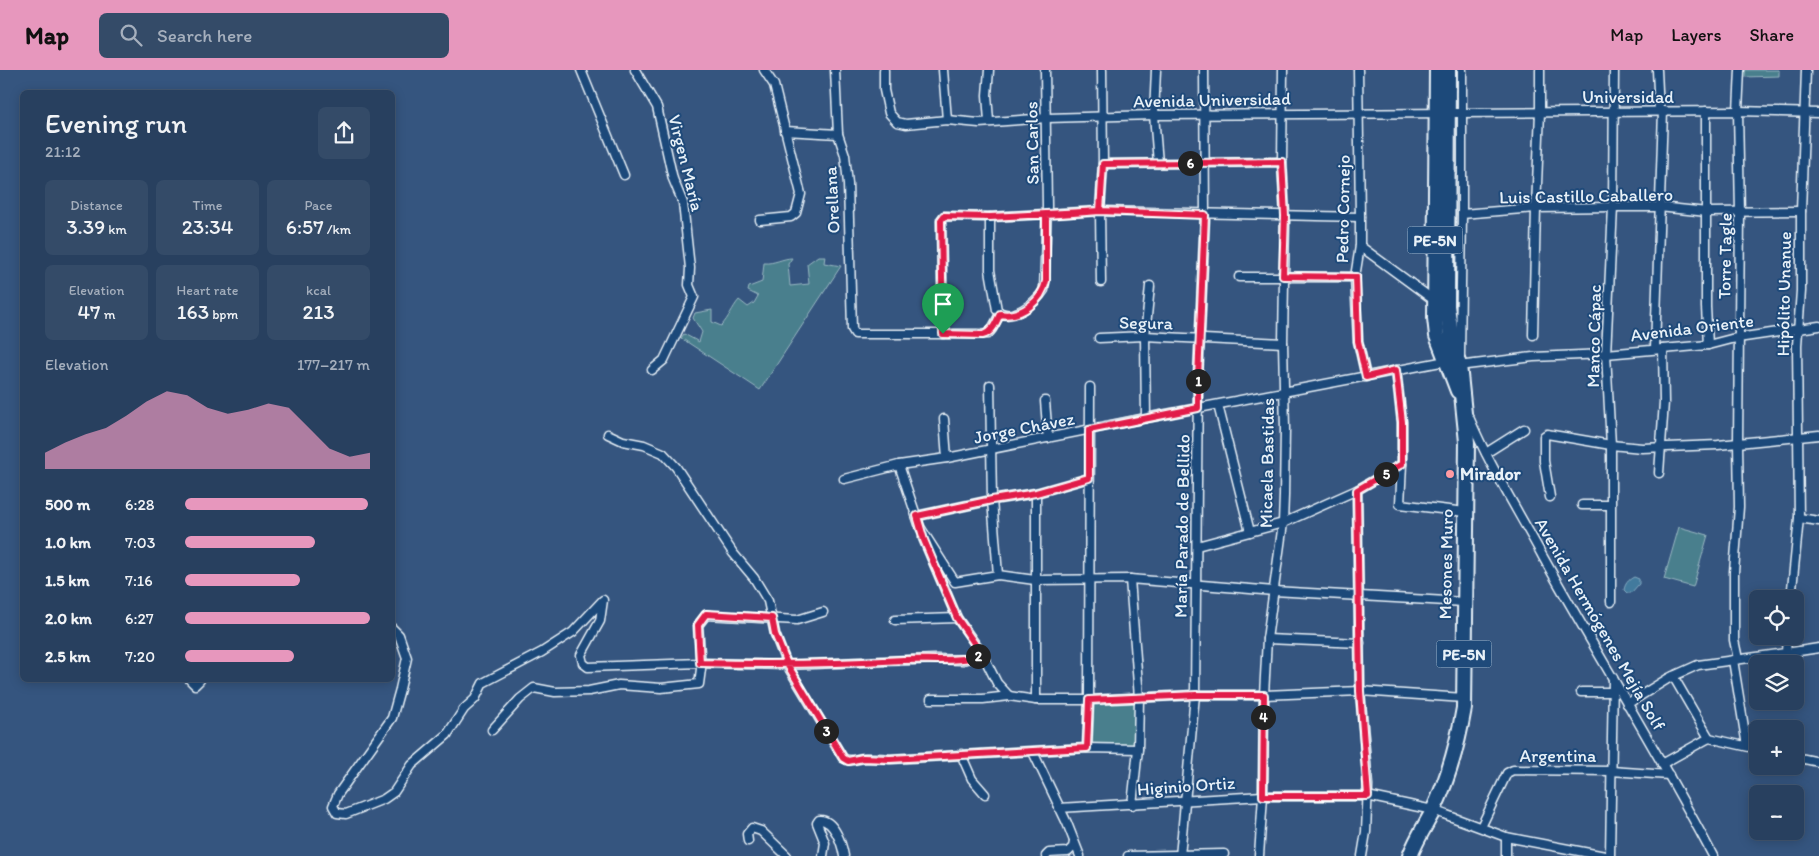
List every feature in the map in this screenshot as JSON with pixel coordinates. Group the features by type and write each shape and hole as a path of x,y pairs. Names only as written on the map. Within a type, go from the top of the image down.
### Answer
{"highway":[{"name":"PE-5N","path":"1437,70 1449,112 1435,301 1437,336 1451,365 1464,405"},
{"name":"PE-5N","path":"1448,70 1447,306 1452,344 1451,365"},
{"name":"Mesones Muro","path":"1410,856 1433,810 1456,747 1464,698 1467,442 1464,405"}],"street":[{"path":"581,70 624,174"},
{"name":"Virgen María","path":"635,70 656,107 673,179 683,202 690,268 689,285 694,297 664,360 652,370"},
{"path":"760,220 791,217 796,213 801,194 774,84 764,70"},
{"name":"Orellana","path":"835,70 838,134 845,155 848,184 852,329 855,334 943,334"},
{"name":"Avenida Universidad","path":"884,70 884,90 889,113 897,122 906,124 947,120 969,122 1154,115 1449,112"},
{"path":"943,70 947,120"},
{"path":"989,70 987,95 989,121"},
{"name":"San Carlos","path":"1000,314 1006,315 1027,309 1038,299 1044,290 1046,215 1048,206 1045,70"},
{"path":"1101,282 1102,70"},
{"path":"1156,70 1154,115 1158,164"},
{"name":"María Parado de Bellido","path":"1180,856 1196,695 1198,378 1205,215 1204,70"},
{"name":"Micaela Bastidas","path":"1259,856 1263,796 1264,695 1267,639 1283,523 1285,458 1283,392 1285,216 1282,162 1283,70"},
{"name":"Pedro Cornejo","path":"1358,70 1360,246 1356,277 1358,341 1366,377"},
{"path":"1451,365 1462,214 1449,112 1462,70"},
{"path":"1533,335 1540,70"},
{"name":"Manco Cápac","path":"1611,602 1611,445 1606,354 1613,207 1614,70"},
{"path":"1657,70 1661,112 1659,349 1664,402 1659,473"},
{"name":"Torre Tagle","path":"1736,660 1734,572 1740,507 1738,443 1740,213 1738,111 1740,70"},
{"name":"Hipólito Unanue","path":"1792,590 1799,518 1797,345 1800,328 1801,211 1806,70"},
{"path":"1706,111 1706,307 1708,345"},
{"name":"Universidad","path":"1449,112 1819,112"},
{"path":"784,131 838,134"},
{"path":"1103,164 1282,162"},
{"name":"Luis Castillo Caballero","path":"1462,214 1536,208 1613,207 1659,207 1740,213 1801,211"},
{"path":"990,217 990,270 997,310 1000,314 988,334 943,334 941,220 944,216 990,217 1100,211 1205,215 1360,217"},
{"path":"1360,246 1435,301"},
{"path":"1239,277 1356,277"},
{"path":"1146,418 1146,336 1150,286"},
{"name":"Avenida Oriente","path":"1451,365 1533,357 1606,354 1708,345 1739,338 1819,326"},
{"name":"Segura","path":"1099,338 1146,336 1283,343"},
{"name":"Jorge Chávez","path":"844,479 899,465 947,458 1396,370 1451,365"},
{"path":"1396,370 1402,422 1400,504 1465,512"},
{"path":"990,385 992,500 998,575"},
{"path":"1087,748 1089,700 1090,386"},
{"path":"1045,401 1048,438"},
{"path":"1218,405 1250,532"},
{"name":"Avenida Hermógenes Mejía Solf","path":"1464,405 1486,453 1714,856"},
{"path":"944,420 947,458"},
{"path":"1486,453 1524,429"},
{"path":"608,434 663,453 676,466 732,553 754,578 768,600 775,634 787,664 843,758 848,761 863,758 890,759 1087,748 1138,749"},
{"path":"1550,497 1544,461 1544,436 1547,434 1611,445 1661,448 1819,435"},
{"path":"1197,546 1283,523 1357,490 1402,464"},
{"path":"899,465 928,549 957,618 983,656 997,683 1009,696"},
{"path":"917,516 1036,493 1089,478"},
{"path":"1357,490 1360,691 1368,796 1366,832 1362,856"},
{"path":"1036,493 1036,700"},
{"path":"1582,505 1610,505"},
{"path":"1799,518 1819,521"},
{"path":"920,527 955,582 998,575 1035,580 1130,579 1464,602"},
{"path":"1130,579 1139,698 1138,749 1132,805"},
{"path":"395,631 399,635 406,658 392,718 338,794 333,806 337,813 346,814 384,799 394,792 412,765 447,735 464,709 475,699 482,683 521,663 573,632 603,600 600,621 581,655 585,665 596,668 700,663 787,664 936,659 962,660 983,656"},
{"path":"492,730 520,699 534,688 555,692 589,691 618,685 661,688 699,684 698,625 706,614 797,620 823,612"},
{"path":"895,620 957,618"},
{"path":"1267,639 1360,643"},
{"path":"1786,645 1786,653"},
{"path":"1628,704 1673,676 1698,665 1819,648"},
{"path":"1662,764 1709,738 1747,746 1736,660"},
{"path":"1673,676 1709,738"},
{"path":"1610,856 1613,678"},
{"path":"931,699 983,699 1009,696 1036,700 1089,700 1360,691 1464,698"},
{"path":"1581,692 1612,692"},
{"path":"1033,752 1080,856"},
{"path":"961,754 972,779 985,794"},
{"path":"1804,759 1819,762"},
{"name":"Argentina","path":"1481,827 1507,773 1513,770 1611,771 1669,774"},
{"name":"Higinio Ortiz","path":"1059,808 1263,796 1368,796 1433,810 1506,837 1556,852 1605,856"},
{"path":"823,856 825,843 817,823 819,820 830,824 837,835 844,856"},
{"path":"748,841 747,834 752,828 761,831 787,856"},
{"path":"1506,837 1506,856"},
{"path":"1046,856 1049,853 1068,852 1073,847 1074,842"},
{"path":"1128,856 1224,854"}],"green space":[{"path":"1744,70 1779,70 1779,76 1744,77"},
{"path":"818,256 825,256 824,263 841,266 760,390 681,338 684,334 699,342 702,332 693,318 695,313 712,310 712,322 721,326 739,300 748,307 754,303 758,296 748,291 749,287 762,282 764,263 792,258 788,264 790,286 809,284 807,264"},
{"path":"1679,527 1708,535 1693,587 1664,579"},
{"path":"1139,698 1138,749 1087,748 1089,700"}],"water":[{"path":"1634,577 1639,579 1639,584 1631,593 1627,593 1624,590 1625,586"}],"place":[{"name":"Mirador","path":"1450,474"}],"route":[{"path":"943,334 941,220 944,216 990,217 1100,211 1103,164 1282,162 1285,216 1283,276 1356,277 1358,341 1366,377 1396,370 1402,422 1402,464 1357,490 1360,691 1368,796 1263,796 1264,695 1196,695 1089,700 1087,748 890,759 863,758 848,761 843,758 828,736 787,664 775,634 772,618 706,614 698,625 700,663 748,665 787,664 865,662 936,659 962,660 983,656 957,618 924,540 917,516 1036,493 1089,478 1089,430 1198,408 1205,215 1100,211 1046,215 1046,281 1044,290 1038,299 1027,309 1006,315 1000,314 988,334 943,334"}]}
